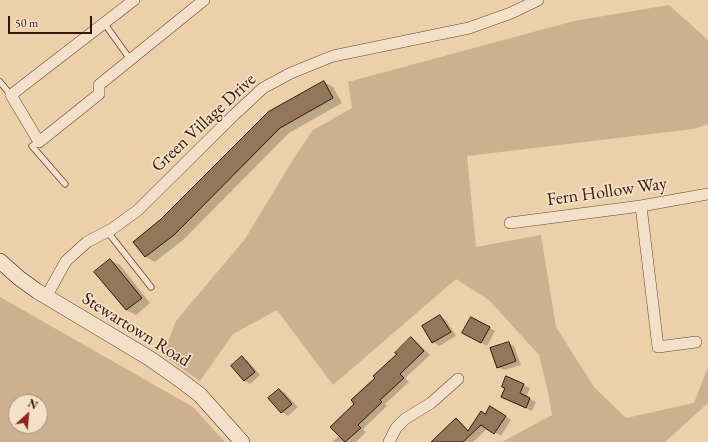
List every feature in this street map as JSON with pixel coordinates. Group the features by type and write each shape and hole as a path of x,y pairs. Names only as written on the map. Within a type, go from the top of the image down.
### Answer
{"street":[{"path":"134,0 11,95 39,142 99,94 99,85 204,0"},
{"name":"Green Village Drive","path":"46,297 66,261 87,242 107,231 138,210 234,115 264,88 291,73 333,56 469,28 518,4 538,0"},
{"name":"Fern Hollow Way","path":"510,223 641,206 708,194"},
{"path":"641,206 658,347 696,342"},
{"name":"Stewartown Road","path":"0,261 19,278 46,297 149,358 179,379 200,395 242,442"},
{"path":"389,442 396,428 405,419 432,403 458,379"}],"lane":[{"path":"104,23 130,59"},
{"path":"0,82 11,95"},
{"path":"39,142 32,146 65,184"},
{"path":"107,231 151,287"}],"shaded area":[{"path":"669,5 708,40 708,124 693,129 467,156 476,247 541,235 556,327 594,387 626,418 694,403 708,367 708,403 665,442 502,442 552,415 539,355 489,300 456,279 333,385 277,310 233,334 200,381 163,355 176,321 245,239 294,158 313,130 352,108 348,82 574,21"},
{"path":"0,297 193,407 225,442 0,442"}],"building":[{"path":"324,81 333,98 280,128 174,235 145,257 133,242 160,220 268,112"},
{"path":"110,259 142,298 126,310 94,272"},
{"path":"440,315 451,332 432,343 422,326"},
{"path":"471,317 490,327 481,343 462,333"},
{"path":"411,337 424,351 400,374 404,378 380,400 382,402 358,425 361,428 345,442 330,427 354,404 351,400 375,378 373,376 397,354 395,353"},
{"path":"509,342 516,361 497,368 490,348"},
{"path":"242,356 255,372 244,381 231,366"},
{"path":"506,376 524,384 520,393 530,398 526,408 501,397 505,388 502,387"},
{"path":"279,389 292,404 281,413 268,398"},
{"path":"490,406 506,416 494,434 481,425 463,442 431,442 456,418 468,431 481,411 485,414"}]}
